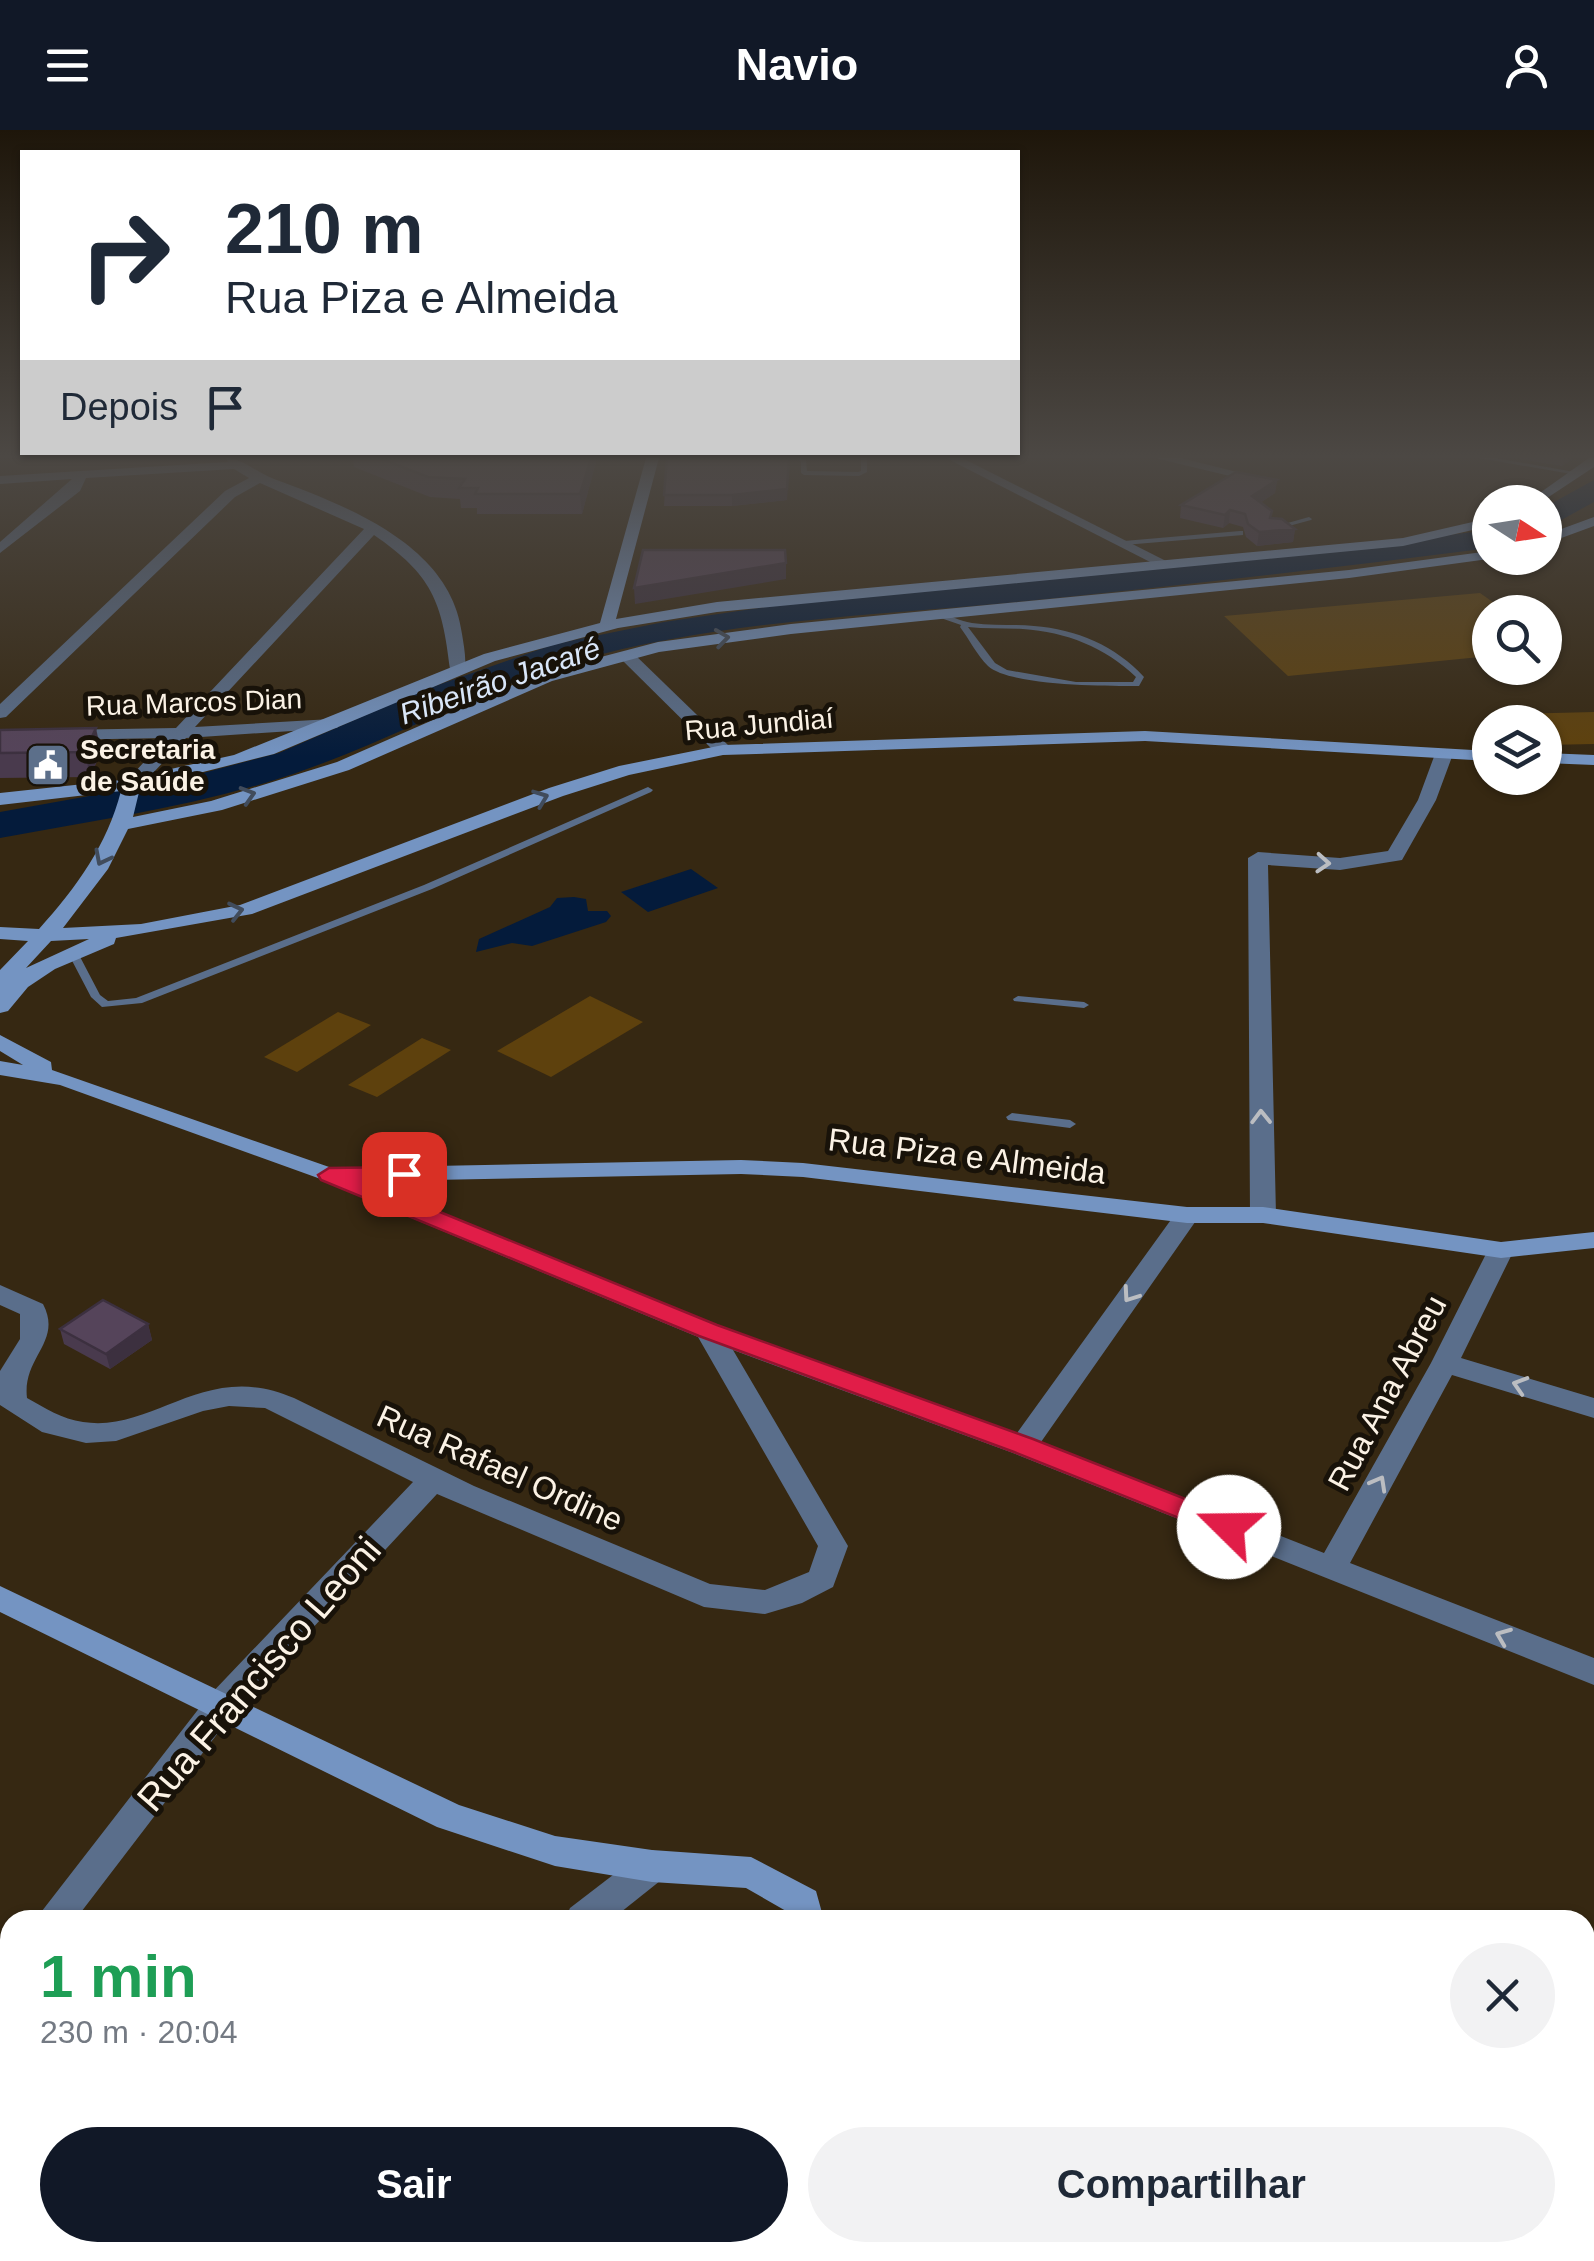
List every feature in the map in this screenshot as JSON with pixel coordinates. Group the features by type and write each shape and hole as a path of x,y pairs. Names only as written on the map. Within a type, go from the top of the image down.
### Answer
{"main road":[{"path":"625,653 609,627 627,557"},
{"path":"0,799 131,790 243,758 458,669 556,636 717,608 1227,557"},
{"path":"120,821 215,806 343,766 546,678 625,653 792,629 1353,574 1472,557"},
{"name":"Rua Jundiaí","path":"0,933 141,930 245,910 556,792 625,770 723,750 1145,736 1472,755"},
{"path":"1562,759 1594,760"},
{"path":"0,983 85,891 131,790"},
{"path":"85,891 88,913 96,919 141,930"},
{"path":"0,1006 6,994 28,977 73,953 141,930"},
{"path":"0,1042 65,1079 329,1175"},
{"path":"0,1068 65,1079"},
{"name":"Rua Piza e Almeida","path":"329,1175 788,1169 1187,1215 1264,1215 1501,1250 1594,1240"},
{"path":"0,1598 449,1816 555,1851 652,1866 751,1873 804,1910"}],"street":[{"path":"0,713 163,557"},
{"path":"131,790 346,557"},
{"path":"413,557 450,610 458,669"},
{"path":"1152,557 1164,563"},
{"path":"625,653 723,750"},
{"name":"Rua Marcos Dian","path":"0,736 331,724"},
{"path":"1264,1215 1258,858 1340,864 1395,856 1427,800 1444,754"},
{"path":"329,1175 708,1330 1023,1446 1594,1672"},
{"path":"1023,1446 1187,1215"},
{"name":"Rua Ana Abreu","path":"1332,1568 1446,1363 1501,1250"},
{"name":"Rua Rafael Ordine","path":"0,1294 33,1310 34,1339 10,1377 13,1403 42,1424 106,1434 127,1431 200,1400 230,1394 270,1399 432,1480 704,1595 746,1606 787,1600 822,1580 833,1546 708,1330"},
{"path":"1446,1363 1594,1408"},
{"name":"Rua Francisco Leoni","path":"61,1910 220,1706 432,1480"},
{"path":"597,1910 652,1866"}],"lane":[{"path":"938,614 964,627 992,664 1005,672 1110,686 1136,684 1140,676 1118,655 1073,636 1026,627 964,627"},
{"path":"73,953 96,997 106,1005 138,1001 428,887 648,790"},
{"path":"1018,1000 1084,1005"},
{"path":"1012,1116 1070,1124"}],"shaded area":[{"path":"1480,593 1483,595 1472,595 1472,658 1288,676 1224,616"},
{"path":"1594,712 1594,744 1562,745 1562,713"},
{"path":"590,996 643,1022 551,1077 497,1051"},
{"path":"338,1012 371,1025 297,1072 264,1057"},
{"path":"422,1038 451,1050 377,1097 348,1085"}],"water":[{"path":"691,869 718,888 648,912 621,892"},
{"path":"557,898 586,899 588,911 607,911 611,916 606,922 532,946 512,943 476,952 479,939 550,907"}],"building":[{"path":"641,557 786,557 786,563 634,588"},
{"path":"96,728 85,752 0,753 0,730"},
{"path":"103,1300 148,1324 106,1354 60,1329"}],"waterway":[{"name":"Ribeirão Jacaré","path":"0,825 176,793 293,761 434,699 568,652 664,632 806,611 1209,574 1342,557"}],"place":[{"name":"Secretaria de Saúde","path":"48,765"}],"route":[{"path":"404,1174 329,1175 708,1330 1229,1527"}]}
